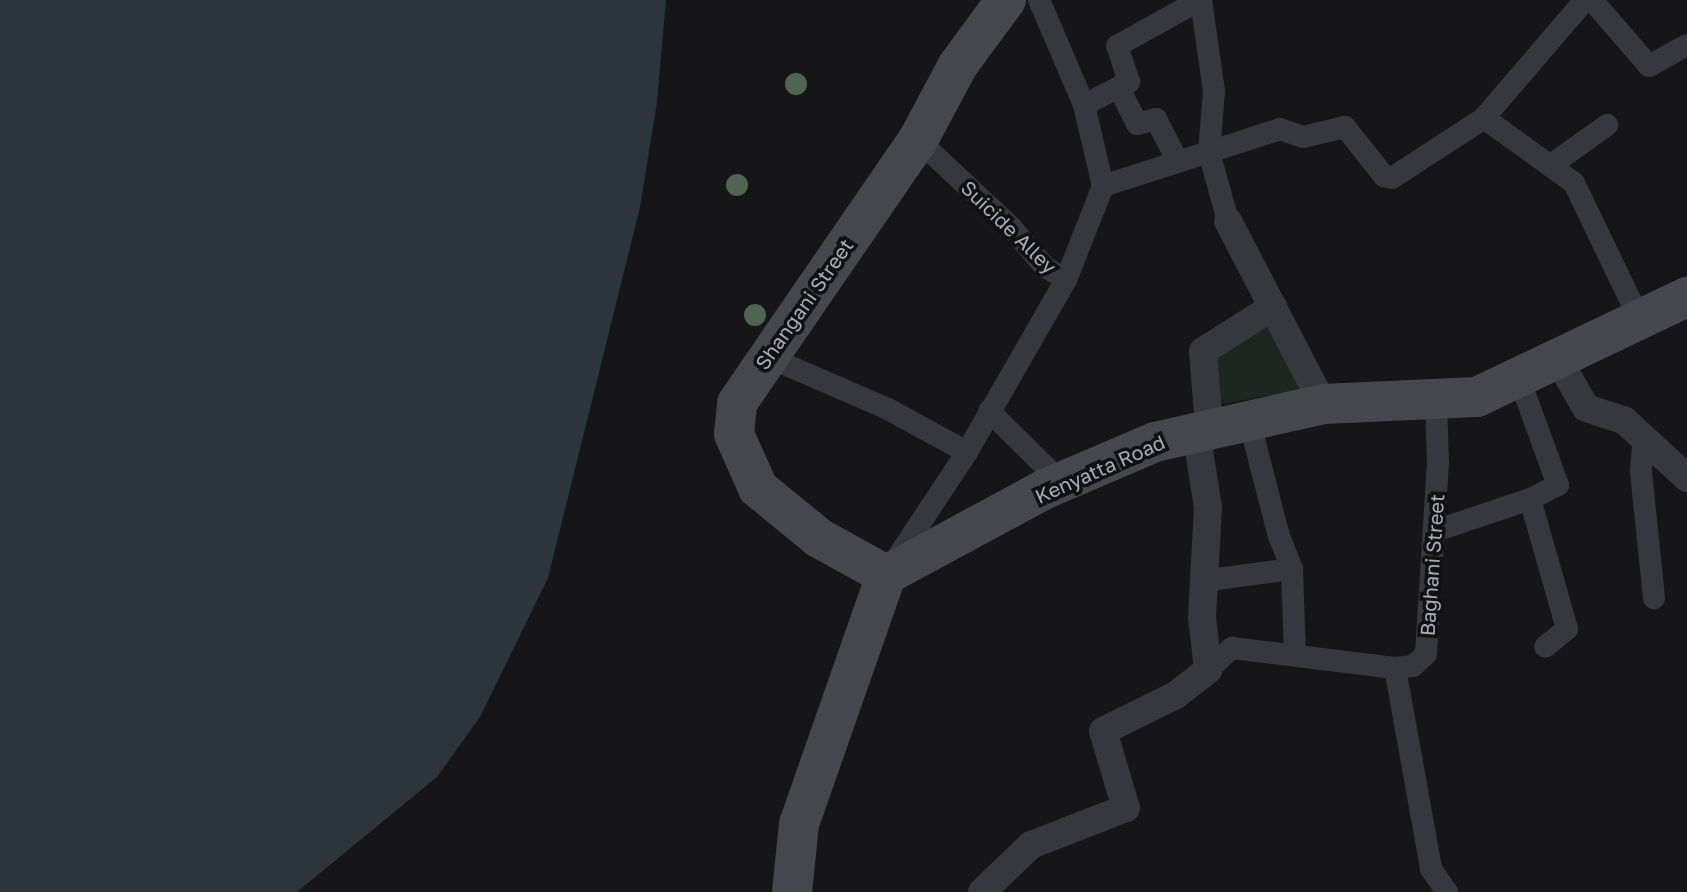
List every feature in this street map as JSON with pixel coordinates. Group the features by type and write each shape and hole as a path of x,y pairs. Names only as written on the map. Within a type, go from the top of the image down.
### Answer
{"main road":[{"name":"Shangani Street","path":"886,575 781,511 752,477 734,434 737,403 918,140 958,65 1006,0"},
{"name":"Kenyatta Road","path":"886,575 1062,483 1155,442 1323,404 1477,397 1687,297"},
{"path":"792,892 799,824 886,575"}],"street":[{"path":"886,575 967,452 1066,280 1103,186 1084,105 1039,0"},
{"path":"1084,105 1129,82 1117,46 1200,0 1214,91 1209,152 1228,221 1323,404"},
{"path":"1103,186 1280,129 1303,137 1345,127 1384,176 1392,178 1484,118 1585,0"},
{"path":"1592,0 1649,66 1687,45"},
{"path":"1119,88 1137,124 1156,119 1178,162"},
{"path":"1484,118 1574,183 1640,320"},
{"path":"1551,165 1607,125"},
{"name":"Suicide Alley","path":"918,140 1011,227 1044,266 1066,280"},
{"path":"1208,670 1202,581 1208,507 1203,429 1203,351 1273,307"},
{"path":"768,357 888,409 967,452"},
{"path":"1558,359 1586,408 1604,418 1622,419 1644,435 1687,478"},
{"path":"1435,531 1530,499 1558,485 1519,378"},
{"name":"Baghani Street","path":"1395,668 1413,666 1426,654 1435,531 1436,400"},
{"path":"989,411 1062,483"},
{"path":"1249,420 1278,533 1292,569 1295,653"},
{"path":"1644,435 1641,472 1654,598"},
{"path":"1530,499 1567,629 1545,647"},
{"path":"1202,581 1292,569"},
{"path":"982,892 1031,845 1126,808 1103,731 1176,695 1232,648 1295,653 1395,668 1431,869 1447,892"}],"shaded area":[{"path":"0,0 666,0 657,102 640,207 548,578 480,717 437,777 297,892 0,892"},
{"path":"1274,316 1305,389 1217,405 1213,356"}]}
